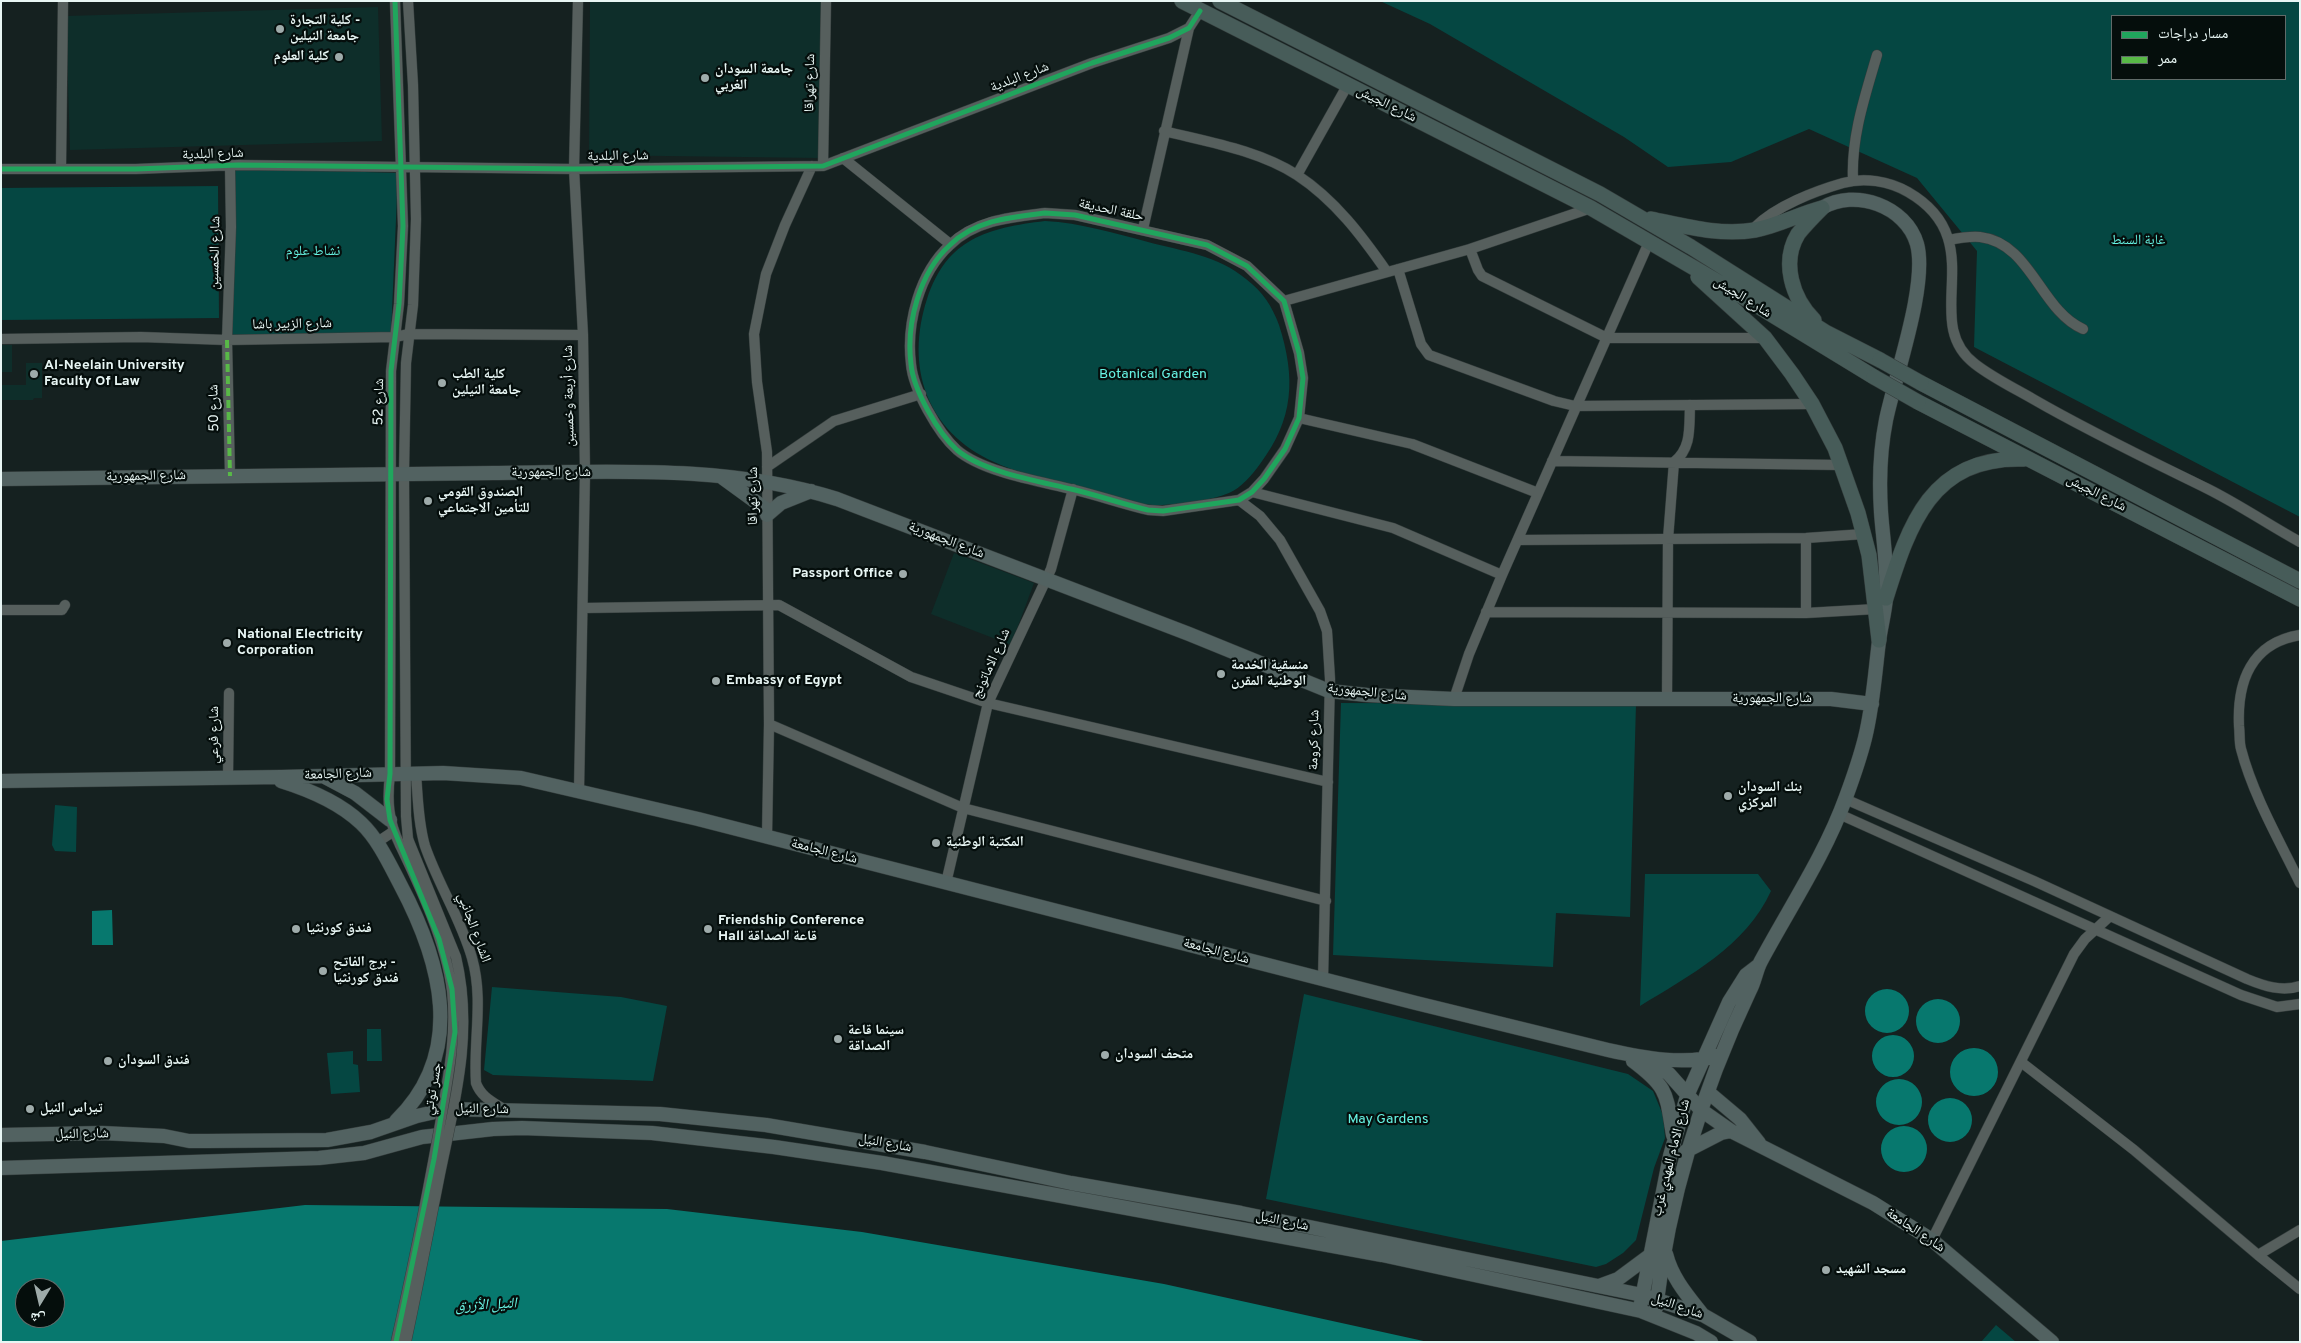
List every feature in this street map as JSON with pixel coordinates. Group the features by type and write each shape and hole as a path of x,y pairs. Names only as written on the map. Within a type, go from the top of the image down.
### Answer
{"highway":[{"name":"شارع الجيش","path":"1182,1 1590,208 1918,402 2300,599"},
{"name":"شارع الجيش","path":"1220,1 1551,169 1640,217 1827,333 2300,581"},
{"path":"1640,217 1722,232 1756,230 1822,208"},
{"path":"1822,208 1798,236 1789,263 1790,277 1795,293 1806,312 1827,333"},
{"path":"1681,261 1765,338 1812,404 1835,448 1864,534 1881,603 1879,640"},
{"path":"1881,603 1903,543 1919,511 1930,497 1949,481 1978,466 2008,459 2030,460"}],"main road":[{"path":"1822,208 1830,203 1850,199 1871,202 1884,207 1908,225 1917,243 1919,255 1914,302 1886,422 1880,467 1881,603"},
{"name":"شارع الجمهورية","path":"1,479 404,473 585,473 722,477 767,482 812,491 1189,634 1329,691 1367,696 1454,699 1831,699 1872,704"},
{"path":"722,477 768,513 781,503 812,491"},
{"name":"شارع الامام المهدي غرب","path":"1655,1316 1665,1249 1686,1152 1721,1055 1754,981 1759,965 1793,907 1845,799 1865,739 1872,704 1879,640"},
{"name":"شارع الجامعة","path":"1,781 269,778 443,773 521,778 579,790 1323,980 1627,1054 1658,1066 1670,1074 1687,1096 1702,1110 1731,1131 1873,1204 1932,1240 2052,1342"},
{"path":"323,776 354,793 392,826"},
{"path":"269,778 295,785 334,803 362,824 376,843 416,913 434,971 441,1010 440,1038 432,1072 420,1094 391,1126"},
{"name":"شارع الامام المهدي غرب","path":"1641,1311 1642,1295 1674,1140 1687,1096 1729,1002 1746,975 1759,965"},
{"path":"1627,1054 1651,1074 1663,1088 1670,1110 1674,1140"},
{"name":"شارع الجامعة","path":"1627,1054 1701,1061 1721,1055"},
{"name":"شارع الجامعة","path":"1708,1092 1740,1119 1761,1146"},
{"name":"شارع النيل","path":"1,1135 102,1134 164,1136 189,1141 306,1140 348,1137 391,1126 424,1114 448,1109 692,1116 766,1125 925,1152 1071,1183 1241,1213 1642,1295 1702,1314 1750,1342"},
{"path":"690,1136 692,1116"},
{"name":"شارع النيل","path":"1,1168 319,1158 364,1153 422,1137 493,1129 540,1128 690,1136 832,1155 923,1170 1372,1254 1641,1311 1696,1333 1711,1342"},
{"path":"1686,1152 1721,1133 1731,1131"},
{"path":"923,1170 925,1152"},
{"path":"1071,1183 1071,1198"},
{"path":"1665,1249 1670,1269 1680,1286 1702,1314"},
{"path":"1598,1286 1618,1280 1650,1256"},
{"path":"1528,1286 1529,1272"}],"street":[{"path":"61,168 63,1"},
{"name":"شارع 52","path":"395,1 403,226 399,304 392,371 390,774 388,799 392,826 404,842"},
{"name":"شارع 52","path":"408,1 413,85 415,266 406,363 404,473 412,774"},
{"name":"شارع أربعة وخمسين","path":"578,1 574,169 583,335 585,473 584,608 579,790"},
{"name":"شارع تهراقا","path":"823,166 826,1"},
{"path":"1143,229 1189,28 1200,10"},
{"name":"شارع البلدية","path":"1,169 230,166 415,166 574,169 823,166 1058,76 1168,38 1189,28"},
{"path":"1853,180 1854,145 1861,111 1877,55"},
{"path":"1297,175 1347,86"},
{"path":"1164,131 1236,150 1297,175 1338,209 1366,241 1387,272"},
{"path":"843,158 950,244"},
{"name":"شارع الخمسين","path":"227,340 231,227 230,166"},
{"name":"شارع تهراقا","path":"767,837 769,606 767,452 757,382 754,334 766,274 784,226 812,166"},
{"path":"1756,230 1755,226 1764,217 1778,209 1807,195 1853,180 1889,184 1914,196 1939,217 1949,240 1953,275 1951,321 1960,350 1974,364 2102,438 2210,490 2300,542"},
{"path":"1284,302 1470,249 1590,208"},
{"name":"حلقة الحديقة","path":"1045,213 1075,215 1207,245 1248,266 1284,302 1299,353 1303,378 1299,418 1286,449 1252,492 1239,500 1163,511 1148,510 1028,480 996,469 957,450 936,426 921,394 911,366 909,340 914,313 923,285 950,244 979,225 1011,217 1045,213"},
{"path":"1949,240 1980,237 2002,245 2028,269 2060,315 2082,330"},
{"path":"1454,699 1486,612 1575,406 1649,242"},
{"path":"1470,249 1482,276 1607,338 1765,338"},
{"path":"1398,269 1420,344 1429,355 1554,401 1575,406 1812,404"},
{"name":"شارع الزبير باشا","path":"1,339 141,337 227,340 395,337 410,334 583,335"},
{"name":"شارع 50","path":"227,340 230,476"},
{"path":"767,467 834,421 921,394"},
{"path":"1674,462 1681,457 1688,441 1690,405"},
{"path":"1299,418 1412,444 1538,493"},
{"path":"1552,461 1840,465"},
{"path":"1667,699 1668,539 1674,462"},
{"name":"شارع الاماتونج","path":"946,883 988,703 1055,558 1073,490"},
{"path":"1252,492 1393,528 1502,575"},
{"name":"شارع كرومة","path":"1239,500 1260,516 1280,540 1320,611 1328,631 1330,653 1323,980"},
{"path":"1518,540 1806,538 1864,534"},
{"path":"1806,538 1806,613"},
{"path":"1486,612 1806,613 1881,603"},
{"path":"584,608 769,606 775,604 784,607 911,677 988,703 1328,782"},
{"path":"1,610 63,608"},
{"path":"2300,635 2273,644 2253,661 2245,676 2239,714 2241,747 2249,774 2300,882"},
{"name":"شارع فرعي","path":"228,778 229,693"},
{"path":"769,724 963,808 1326,901"},
{"path":"404,842 412,774"},
{"name":"الشارع الجانبي","path":"412,774 426,846 460,923 477,980 479,1008 476,1083 478,1091 506,1110"},
{"path":"1845,799 2265,986 2282,989 2300,986"},
{"path":"1839,814 2259,1002 2277,1007 2300,1004"},
{"path":"376,843 392,826"},
{"name":"جسر توتي","path":"396,1342 434,1159 455,1032 452,989 447,966 439,938 404,842"},
{"name":"جسر توتي","path":"404,842 453,948 460,976 465,1020 461,1068 406,1342"},
{"path":"2049,909 2058,893"},
{"path":"1932,1240 1977,1145 2021,1062 2036,1027 2074,954 2085,939 2109,917"},
{"path":"2021,1062 2134,1150 2300,1289"},
{"path":"2258,1255 2300,1230"}],"shaded area":[{"name":"جامعة السودان الغربي","path":"590,1 821,2 819,158 589,155"},
{"path":"378,7 382,141 70,150 66,16"},
{"name":"Al-Neelain University Faculty Of Law","path":"1,345 12,345 12,372 1,372"},
{"name":"Al-Neelain University Faculty Of Law","path":"26,363 42,363 42,398 34,398 33,400 1,400 1,385 26,385"},
{"path":"954,553 1034,583 1011,645 931,614"}],"green space":[{"name":"غابة السنط","path":"1380,1 2300,1 2300,517 1974,347 1977,251 1917,178 1809,129 1731,162 1668,167 1624,137 1430,24"},
{"name":"نشاط علوم","path":"235,168 398,173 391,334 229,336"},
{"path":"218,186 219,318 1,320 1,188"},
{"name":"Botanical Garden","path":"1045,221 1097,229 1212,260 1235,271 1246,279 1266,300 1279,325 1284,344 1288,363 1289,397 1280,431 1260,464 1238,488 1213,498 1179,504 1150,505 1113,498 1002,466 971,449 952,433 937,415 927,394 921,372 919,349 921,324 927,299 935,278 958,249 972,240 1005,228"},
{"path":"1341,703 1636,704 1630,917 1556,913 1553,967 1333,955"},
{"path":"55,805 77,807 76,852 55,851 52,845"},
{"path":"1645,874 1758,874 1771,891 1760,911 1731,944 1696,971 1640,1006"},
{"path":"492,987 621,997 667,1006 653,1081 493,1075 484,1070"},
{"name":"May Gardens","path":"1304,994 1628,1074 1653,1091 1663,1115 1665,1138 1654,1168 1636,1240 1623,1253 1606,1264 1596,1267 1266,1199"},
{"path":"367,1029 381,1029 382,1061 367,1061"},
{"path":"353,1051 353,1064 358,1065 360,1092 331,1094 327,1053"},
{"path":"1996,1325 2016,1342 1981,1342"}],"water":[{"path":"112,910 113,945 92,945 92,911"},
{"path":"1891,989 1903,995 1908,1002 1908,1020 1903,1027 1896,1032 1883,1033 1871,1027 1866,1020 1865,1007 1871,995 1878,990"},
{"path":"1942,999 1954,1005 1959,1012 1959,1030 1954,1037 1947,1042 1934,1043 1922,1037 1917,1030 1916,1017 1922,1005 1929,1000"},
{"path":"1893,1035 1908,1041 1914,1056 1908,1071 1893,1077 1878,1071 1872,1056 1878,1041"},
{"path":"1974,1048 1983,1050 1991,1055 1996,1063 1998,1072 1996,1081 1991,1089 1983,1094 1974,1096 1965,1094 1957,1089 1952,1081 1950,1072 1952,1063 1957,1055 1965,1050"},
{"path":"1899,1079 1912,1083 1918,1089 1922,1102 1918,1115 1912,1121 1899,1125 1886,1121 1880,1115 1876,1102 1880,1089 1886,1083"},
{"path":"1946,1098 1954,1098 1966,1104 1972,1120 1966,1136 1954,1142 1946,1142 1934,1136 1928,1124 1928,1116 1934,1104"},
{"path":"1904,1126 1917,1130 1923,1136 1927,1149 1923,1162 1917,1168 1904,1172 1891,1168 1885,1162 1881,1149 1885,1136 1891,1130"},
{"name":"النيل الأزرق","path":"305,1205 667,1209 862,1232 1164,1284 1428,1342 1,1342 1,1241"}],"marked path":[{"path":"227,340 230,476"}],"cycle path":[{"path":"395,1 403,226 399,304 391,371 390,774 387,799 390,820 439,939 452,989 455,1032 434,1159 396,1342"},
{"path":"1,169 136,169 238,165 574,169 823,166 1092,63 1169,38 1189,28 1200,11"},
{"path":"1045,213 1075,215 1207,245 1247,266 1284,301 1299,353 1303,378 1299,418 1285,449 1264,479 1252,492 1239,500 1163,511 1148,510 996,470 968,458 957,450 942,433 921,398 911,364 910,349 913,316 923,284 939,257 950,245 971,230 994,221 1045,213"}],"place":[{"name":"كلية التجارة - جامعة النيلين","path":"280,29"},
{"name":"كلية العلوم","path":"339,57"},
{"name":"جامعة السودان الغربي","path":"705,78"},
{"name":"Al-Neelain University Faculty Of Law","path":"34,374"},
{"name":"كلية الطب جامعة النيلين","path":"442,383"},
{"name":"الصندوق القومي للتأمين الاجتماعي","path":"428,501"},
{"name":"Passport Office","path":"903,574"},
{"name":"National Electricity Corporation","path":"227,643"},
{"name":"منسقية الخدمة الوطنية المقرن","path":"1221,674"},
{"name":"Embassy of Egypt","path":"716,681"},
{"name":"بنك السودان المركزي","path":"1728,796"},
{"name":"المكتبة الوطنية","path":"936,843"},
{"name":"فندق كورنثيا","path":"296,929"},
{"name":"Friendship Conference Hall قاعة الصداقة","path":"708,929"},
{"name":"برج الفاتح - فندق كورنثيا","path":"323,971"},
{"name":"سينما قاعة الصداقة","path":"838,1039"},
{"name":"متحف السودان","path":"1105,1055"},
{"name":"فندق السودان","path":"108,1061"},
{"name":"تيراس النيل","path":"30,1109"},
{"name":"مسجد الشهيد","path":"1826,1270"}]}
